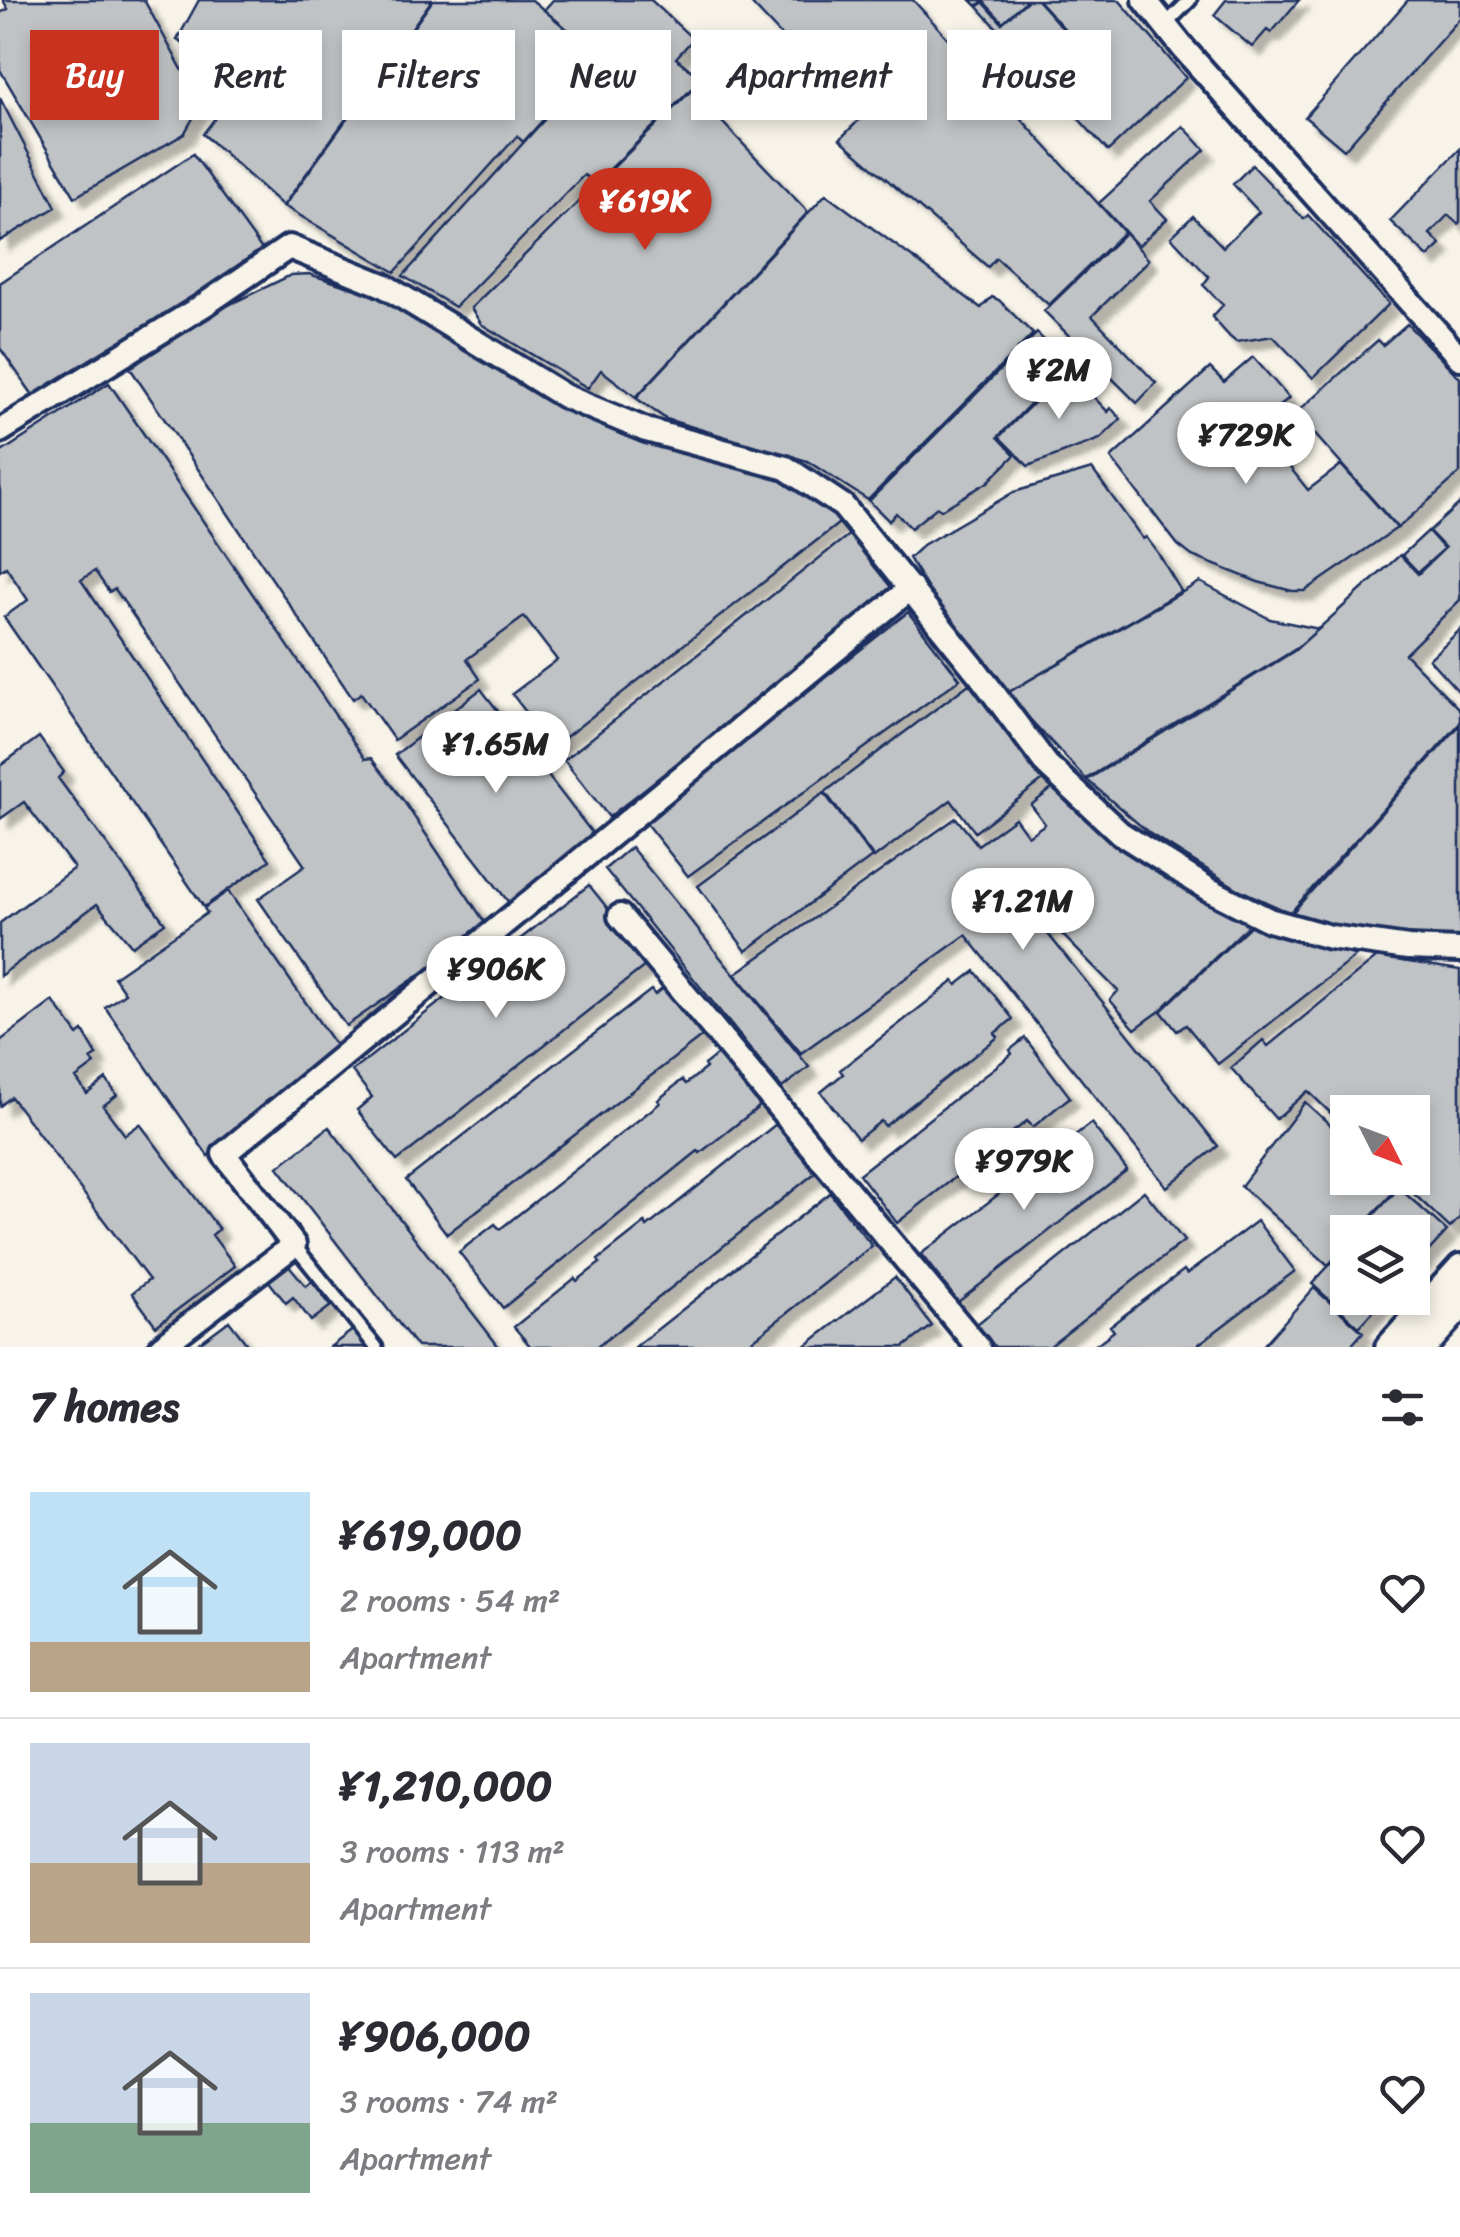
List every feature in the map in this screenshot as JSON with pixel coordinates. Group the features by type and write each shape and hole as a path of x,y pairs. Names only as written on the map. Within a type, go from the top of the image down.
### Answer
{"main road":[{"path":"1415,1347 1460,1297"}],"street":[{"path":"1145,0 1460,358"},
{"path":"0,431 204,305 289,247 384,284 564,396 646,430 786,468 843,506 1047,766 1120,833 1208,889 1269,920 1330,937 1408,948 1460,950"},
{"path":"162,1347 294,1245 224,1154 911,588"},
{"path":"620,916 978,1347"},
{"path":"1387,1347 1460,1266"}],"lane":[{"path":"1165,25 1190,0"},
{"path":"294,1245 376,1347"}],"building":[{"path":"3,0 144,0 179,64 179,120 192,120 184,134 75,197 0,70 0,13 8,9"},
{"path":"199,0 432,0 410,30 342,30 342,120 345,120 283,206 203,134 214,120 322,120 322,30 182,30"},
{"path":"433,0 532,0 568,30 535,30 535,120 543,120 523,142 517,136 395,272 284,206 346,120 515,120 515,30 411,30"},
{"path":"553,0 651,0 691,37 676,58 691,70 691,90 671,109 671,30 568,30 544,10"},
{"path":"748,0 913,0 947,37 947,120 1022,120 1124,232 1049,305 996,258 988,267 840,139 859,120 927,120 927,30 776,30"},
{"path":"971,0 1027,0 1003,22 983,1 977,6"},
{"path":"1028,0 1037,0 1064,30 999,30 978,7 983,2 1002,23"},
{"path":"1038,0 1119,0 1186,78 1108,151 1080,120 1111,120 1111,30 1066,30"},
{"path":"1226,0 1299,0 1271,33 1267,30 1252,47 1214,15"},
{"path":"1408,0 1460,0 1460,18 1344,150 1305,117"},
{"path":"691,91 691,120 720,120 808,212 636,397 601,370 588,388 481,324 471,308 661,120 671,120 671,111"},
{"path":"0,98 56,207 0,241"},
{"path":"544,120 660,120 596,183 584,175 455,307 403,276"},
{"path":"1183,126 1205,150 1150,201 1167,219 1138,246 1099,203"},
{"path":"1460,149 1460,222 1448,215 1430,234 1441,245 1428,257 1390,221"},
{"path":"193,154 266,255 230,278 225,274 103,358 35,398 0,348 0,283"},
{"path":"1252,165 1304,219 1308,215 1389,304 1313,378 1273,336 1236,342 1230,337 1212,317 1223,305 1203,285 1209,277 1171,237 1193,216 1223,247 1259,212 1233,184"},
{"path":"826,194 981,308 992,297 999,300 1033,334 868,500 807,461 666,419 636,398"},
{"path":"1125,233 1149,260 1092,316 1156,383 1137,403 1044,311"},
{"path":"309,274 381,297 554,401 618,431 779,476 843,520 553,747 512,694 557,660 524,617 467,659 480,679 394,740 361,693 353,699 130,368 220,309 291,275"},
{"path":"1407,324 1460,378 1460,473 1398,528 1296,413 1378,340 1383,345"},
{"path":"1037,333 1068,365 998,437 1015,455 988,482 941,510 937,507 911,528 896,513 889,521 869,501"},
{"path":"1253,357 1289,398 1256,425 1308,490 1341,465 1397,528 1305,591 1258,582 1192,556 1178,545 1111,458 1210,368 1224,382"},
{"path":"1067,369 1108,412 1111,408 1121,419 1100,439 1028,466 999,437"},
{"path":"109,383 365,759 371,758 403,800 488,927 346,1026 258,899 305,866 115,589 109,592 95,571 81,580 270,860 204,907 4,617 28,600 6,567 0,571 0,453"},
{"path":"1092,469 1143,539 1146,537 1158,553 1181,591 1007,693 941,611 909,558 923,545 1014,492"},
{"path":"1460,503 1460,600 1405,654 1460,710 1460,723 1290,913 1238,889 1149,833 1087,780 1294,651 1400,555 1418,574 1445,548 1429,531"},
{"path":"1428,531 1444,549 1418,572 1402,555"},
{"path":"851,533 897,590 609,817 564,760"},
{"path":"1200,582 1270,619 1319,629 1294,650 1086,779 1012,700 1009,692"},
{"path":"908,612 960,679 688,876 644,821"},
{"path":"1460,630 1460,693 1429,659"},
{"path":"973,681 1046,778 975,832 951,800 874,858 825,792"},
{"path":"481,689 596,838 510,904 395,755"},
{"path":"1460,725 1460,942 1366,931 1291,914"},
{"path":"39,737 64,772 58,778 165,923 132,946 97,904 0,976 0,923 74,868 24,802 0,819 0,766"},
{"path":"1057,785 1119,849 1124,842 1253,921 1160,1011 1135,1029 1110,1000 1118,991 1052,924 1044,929 1218,1146 1167,1187 966,935 801,1053 735,974 956,818 978,845 1015,818 1028,836 1045,824 1031,805"},
{"path":"824,793 872,857 746,951 698,886"},
{"path":"631,847 809,1067 782,1088 605,869"},
{"path":"589,885 650,962 397,1161 357,1110 372,1097 352,1071"},
{"path":"228,891 340,1052 263,1105 269,1114 208,1156 105,1007 125,993 114,977 207,913 204,908"},
{"path":"1255,921 1297,941 1325,945 1356,956 1218,1064 1186,1025 1177,1031 1161,1011"},
{"path":"1377,957 1460,970 1460,1217 1450,1228 1415,1195 1430,1195 1430,1095 1330,1095 1330,1112 1308,1091 1276,1119 1231,1068 1263,1040 1268,1046"},
{"path":"975,971 1013,1019 995,1033 998,1037 885,1126 881,1121 858,1139 821,1092 843,1074 840,1070 954,981 957,985"},
{"path":"667,985 705,1034 447,1234 406,1180 651,990 655,995"},
{"path":"53,1001 78,1035 83,1031 97,1055 91,1059 95,1064 76,1078 87,1094 106,1079 117,1095 103,1106 125,1135 140,1124 219,1229 212,1235 235,1266 156,1326 132,1293 149,1280 11,1097 0,1106 0,1041"},
{"path":"1025,1038 1070,1097 1033,1127 1027,1121 897,1223 859,1174 1012,1054 1010,1050"},
{"path":"719,1053 760,1106 503,1308 459,1252 495,1224 500,1229 660,1103 658,1100 682,1080 686,1084 706,1068 704,1065"},
{"path":"1305,1102 1330,1125 1330,1195 1391,1195 1372,1215 1330,1215 1328,1265 1241,1186"},
{"path":"1091,1123 1127,1170 958,1302 921,1254"},
{"path":"776,1124 815,1173 597,1347 531,1347 514,1327 600,1263 598,1260 645,1223 647,1227"},
{"path":"329,1127 499,1347 417,1347 278,1167"},
{"path":"1144,1191 1184,1241 1049,1347 995,1347 977,1324"},
{"path":"830,1193 872,1246 744,1347 635,1347"},
{"path":"1392,1195 1407,1195 1429,1215 1374,1215"},
{"path":"1430,1216 1447,1231 1430,1249"},
{"path":"1257,1221 1295,1271 1195,1347 1093,1347 1114,1331 1110,1326"},
{"path":"287,1263 306,1286 312,1281 331,1306 311,1321 293,1297 286,1303 267,1279"},
{"path":"1330,1264 1330,1300 1312,1284"},
{"path":"895,1277 932,1326 904,1347 804,1347"},
{"path":"1314,1288 1330,1302 1330,1315 1344,1315 1363,1332 1350,1347 1262,1347"},
{"path":"1346,1315 1370,1315 1359,1327"},
{"path":"229,1321 249,1347 194,1347"},
{"path":"354,1329 367,1347 330,1347"}]}
